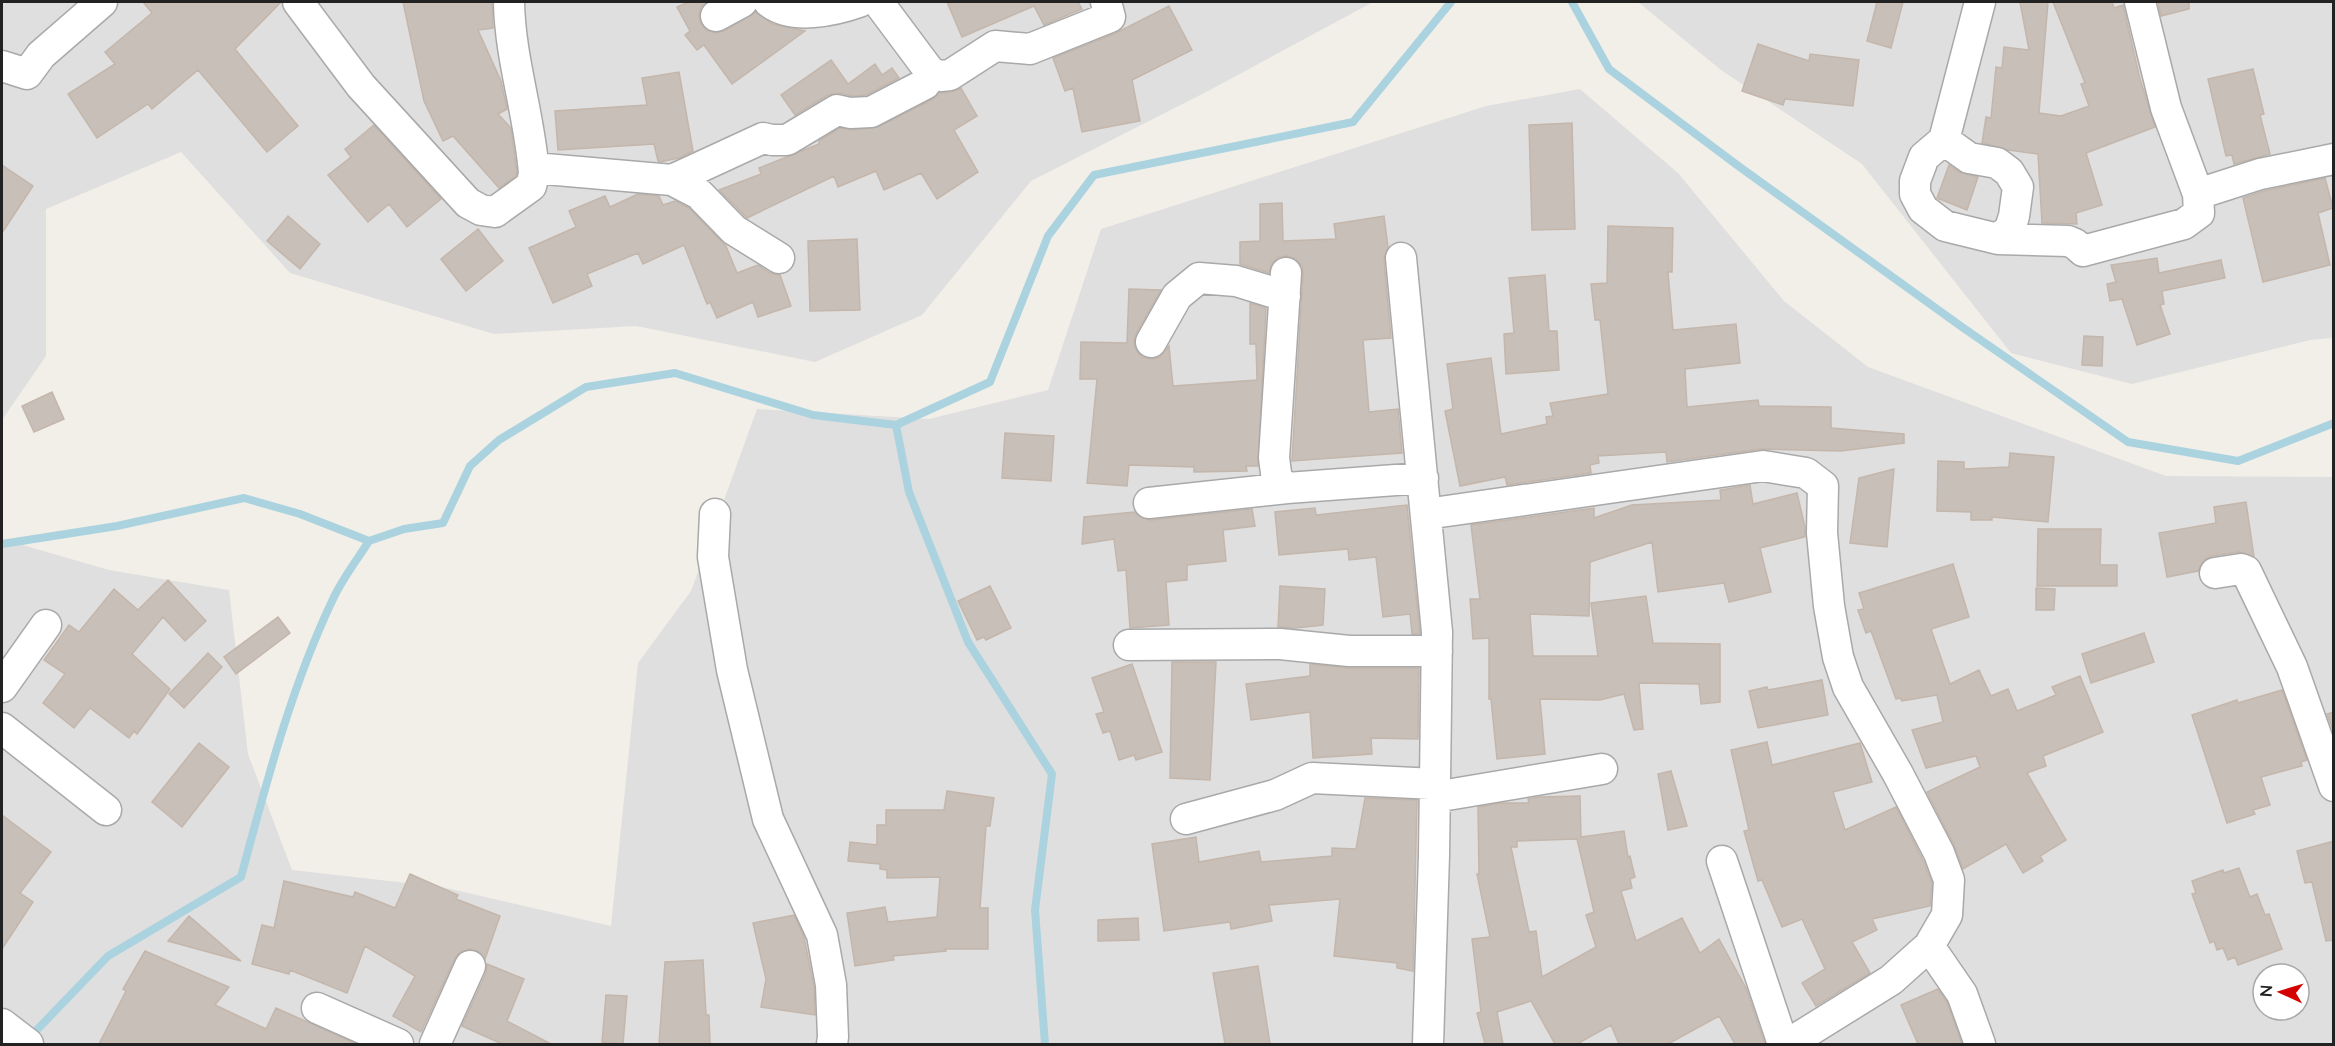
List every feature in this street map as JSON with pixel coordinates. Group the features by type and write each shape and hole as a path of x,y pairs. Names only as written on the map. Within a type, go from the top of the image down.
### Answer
{"street":[{"path":"24,64 102,2"},
{"path":"298,2 361,86 468,203 481,210 495,212 531,186 534,168 509,20 509,2"},
{"path":"716,16 742,2"},
{"path":"770,2 776,7 798,14 860,2"},
{"path":"878,2 931,73 941,76 950,75 995,46 1030,49 1110,17 1106,2"},
{"path":"1980,2 1944,140 1924,157 1915,181 1915,194 1923,209 1945,226 1998,238 2068,241 2076,244 2083,251 2184,224 2199,213 2198,194 2166,108 2140,2"},
{"path":"672,180 763,138 786,140 837,110 850,113 871,112 925,84 931,73"},
{"path":"1944,140 1969,158 1997,163 2014,179 2018,187 2014,216 2010,229 1998,238"},
{"path":"2198,194 2260,174 2334,159"},
{"path":"534,168 672,180 699,194 734,230 779,258"},
{"path":"1401,258 1423,478 1437,651 1428,1044"},
{"path":"1151,342 1177,296 1199,278 1286,285 1274,458 1277,480 1287,488"},
{"path":"1426,514 1763,466 1806,473 1823,486 1822,533 1829,606 1838,657 1848,687 1898,774 1939,853 1949,880 1947,915 1929,946 1891,980 1788,1044"},
{"path":"1149,503 1287,488 1423,478"},
{"path":"715,514 713,557 732,670 768,819 822,935 831,985 832,1044"},
{"path":"2215,573 2241,569 2246,571 2292,667 2334,786"},
{"path":"2,687 46,625"},
{"path":"1129,645 1280,644 1349,651 1437,651"},
{"path":"2,728 106,810"},
{"path":"1186,819 1275,795 1312,778 1435,791 1602,770"},
{"path":"1722,861 1782,1044"},
{"path":"1929,946 1962,994 1980,1044"},
{"path":"435,1044 470,966"},
{"path":"317,1008 398,1044"},
{"path":"2,1024 28,1044"}],"shaded area":[{"path":"2,2 1373,2 1210,90 1031,181 922,315 815,362 636,326 494,334 290,273 181,152 46,209 46,356 2,420"},
{"path":"1638,2 2333,2 2333,338 2310,340 2132,384 2011,353 1862,164 1721,70"},
{"path":"1580,89 1678,173 1784,301 1868,367 2166,476 2333,477 2333,1044 2,1044 2,539 109,570 229,590 248,754 292,870 442,887 611,926 638,663 691,591 757,409 929,419 1048,390 1101,229 1486,106"}],"building":[{"path":"143,2 281,2 235,49 298,126 267,152 198,70 152,109 148,104 97,138 68,94 115,64 105,52 152,13"},
{"path":"403,2 492,2 493,28 478,30 501,81 507,109 498,114 511,128 517,173 499,188 453,136 443,141 424,101"},
{"path":"688,2 707,2 701,7 699,15 701,24 706,30 715,33 724,31 756,12 773,24 805,31 732,84 704,45 697,50 685,35 690,31 677,7"},
{"path":"947,2 1078,2 1082,9 1044,25 1034,6 962,37"},
{"path":"1877,2 1903,2 1891,48 1867,41"},
{"path":"2020,2 2048,2 2039,113 2061,116 2089,106 2081,84 2085,83 2053,2 2112,2 2114,8 2123,5 2140,79 2155,127 2086,153 2102,205 2076,213 2077,224 2042,223 2038,154 2008,150 1982,143 1986,117 1991,118 1996,67 2002,68 2004,47 2029,50"},
{"path":"2158,2 2189,2 2189,9 2161,16"},
{"path":"1169,6 1192,50 1132,80 1140,121 1082,132 1073,88 1065,91 1053,58 1116,33"},
{"path":"1758,44 1809,61 1810,54 1859,60 1853,106 1785,99 1783,105 1742,91"},
{"path":"831,60 848,84 875,64 882,75 892,68 899,78 866,95 852,96 840,93 828,95 795,115 781,95"},
{"path":"2253,69 2264,114 2260,115 2270,154 2234,164 2232,155 2226,156 2208,79"},
{"path":"679,72 693,151 679,158 660,162 654,144 558,150 555,111 647,105 642,78"},
{"path":"961,88 977,116 954,130 978,172 937,199 921,173 884,190 876,171 838,187 834,176 747,218 719,190 761,174 759,168 819,144 819,141 840,128 851,130 878,127 933,99 940,93 952,92"},
{"path":"1572,123 1575,229 1532,230 1529,125"},
{"path":"374,125 441,199 407,227 389,204 368,222 328,175 351,157 345,149"},
{"path":"2,165 33,186 2,233"},
{"path":"1949,165 1959,172 1978,177 1967,210 1937,198"},
{"path":"2325,178 2333,208 2318,213 2330,265 2263,282 2243,198 2264,191"},
{"path":"638,194 659,196 663,205 675,201 689,208 726,246 737,273 758,265 770,273 780,275 791,306 758,317 753,302 717,318 710,302 707,304 684,245 643,264 638,253 587,274 592,286 553,303 529,248 576,227 569,211 605,196 610,207"},
{"path":"1282,203 1283,241 1336,239 1334,224 1384,216 1388,247 1384,260 1391,338 1363,340 1369,412 1398,409 1402,453 1292,461 1302,266 1296,259 1287,256 1279,257 1272,263 1269,273 1240,264 1240,242 1260,241 1260,204"},
{"path":"288,216 320,244 300,269 267,241"},
{"path":"1608,226 1673,228 1672,272 1668,272 1673,330 1736,324 1740,363 1685,369 1687,407 1758,400 1759,406 1831,407 1831,428 1904,434 1904,443 1841,451 1761,449 1667,462 1666,452 1598,456 1599,463 1590,465 1591,473 1507,485 1505,477 1460,486 1445,411 1453,409 1447,364 1491,358 1501,434 1547,424 1546,417 1553,416 1550,403 1608,394 1600,320 1595,320 1591,284 1607,283"},
{"path":"478,229 503,261 466,291 441,259"},
{"path":"857,239 860,310 810,311 808,241"},
{"path":"2157,258 2159,273 2221,260 2225,278 2162,291 2164,304 2160,305 2170,334 2137,345 2122,299 2110,301 2107,284 2116,282 2111,265"},
{"path":"1545,275 1549,331 1557,331 1559,370 1506,374 1504,334 1514,333 1509,278"},
{"path":"1129,289 1161,290 1136,334 1134,343 1142,357 1151,359 1160,357 1169,346 1173,386 1257,380 1256,344 1250,344 1250,303 1266,308 1258,466 1246,466 1247,471 1194,472 1194,467 1129,465 1127,486 1087,483 1097,379 1080,379 1081,342 1127,343"},
{"path":"2084,336 2103,337 2102,366 2082,365"},
{"path":"52,392 64,419 34,432 22,406"},
{"path":"1005,433 1054,436 1051,481 1002,478"},
{"path":"2010,453 2054,457 2048,522 1992,517 1992,520 1971,520 1971,512 1937,511 1938,461 1964,462 1964,469 2009,467"},
{"path":"1894,469 1887,547 1850,543 1859,478"},
{"path":"1750,485 1753,504 1797,493 1805,527 1805,537 1760,548 1771,592 1729,602 1724,583 1658,592 1652,542 1590,562 1589,616 1530,614 1533,656 1598,656 1591,603 1646,596 1653,643 1720,644 1720,702 1701,704 1699,684 1639,683 1643,729 1634,730 1624,694 1600,700 1540,699 1545,754 1497,759 1491,699 1489,699 1489,638 1473,639 1470,599 1480,599 1471,525 1594,508 1594,518 1632,505 1721,500 1720,490"},
{"path":"2246,502 2254,557 2239,552 2212,556 2204,560 2198,571 2167,577 2159,533 2216,523 2214,507"},
{"path":"1407,505 1420,634 1412,634 1410,614 1383,617 1376,557 1349,560 1348,549 1279,555 1275,512 1315,508 1316,515"},
{"path":"1252,509 1255,526 1223,530 1226,561 1187,565 1187,580 1166,582 1169,625 1130,628 1126,570 1118,571 1114,539 1082,544 1084,517 1134,512 1142,518 1151,520"},
{"path":"2038,529 2101,529 2100,565 2117,565 2117,586 2037,586"},
{"path":"1953,564 1969,617 1931,629 1950,684 1979,670 1991,696 2008,689 2017,711 2056,695 2052,687 2080,676 2103,732 2043,756 2046,766 2027,773 2066,840 2040,856 2043,861 2023,873 2006,844 1963,869 1954,845 1927,792 1980,767 1976,756 1926,768 1912,730 1943,722 1937,695 1902,701 1900,698 1896,699 1871,631 1866,633 1858,610 1864,609 1859,593"},
{"path":"168,580 206,621 185,641 163,617 132,654 170,689 137,734 134,731 129,738 90,708 74,728 43,703 65,674 44,660 69,625 79,632 114,589 138,610"},
{"path":"990,586 1011,628 986,640 984,637 977,640 958,601"},
{"path":"1280,586 1325,589 1323,625 1278,627"},
{"path":"2036,588 2055,589 2054,610 2036,610"},
{"path":"278,617 290,633 236,674 224,657"},
{"path":"2144,633 2154,662 2091,683 2082,654"},
{"path":"208,653 222,667 184,708 169,694"},
{"path":"1172,662 1216,662 1210,780 1170,778"},
{"path":"1132,664 1162,752 1136,760 1134,755 1119,760 1110,731 1103,733 1096,714 1104,712 1092,678"},
{"path":"1310,664 1349,668 1419,668 1418,739 1371,738 1372,754 1313,758 1310,712 1251,720 1246,684 1310,676"},
{"path":"1822,680 1828,715 1758,728 1749,691 1767,687 1768,690"},
{"path":"2282,690 2307,760 2301,762 2302,766 2261,777 2270,805 2253,810 2255,814 2227,823 2192,715 2237,700 2238,703"},
{"path":"2334,712 2334,733 2327,714"},
{"path":"1767,742 1772,765 1860,743 1872,782 1833,792 1845,830 1896,807 1932,883 1930,906 1872,919 1877,930 1852,942 1870,973 1816,1006 1802,983 1825,969 1802,919 1782,927 1762,880 1758,881 1744,831 1749,830 1731,750"},
{"path":"199,743 229,767 182,827 152,802"},
{"path":"1671,771 1687,826 1668,830 1658,774"},
{"path":"947,791 994,798 990,826 986,826 980,908 988,908 988,949 945,949 946,951 893,956 894,960 855,966 847,913 885,907 888,922 937,917 940,877 887,878 887,870 880,869 880,864 848,861 850,842 877,845 877,825 886,825 886,810 944,810"},
{"path":"1580,796 1581,837 1624,831 1628,857 1630,856 1635,877 1630,879 1632,888 1621,891 1636,941 1682,918 1700,953 1719,939 1746,988 1765,1044 1735,1044 1719,1016 1668,1044 1619,1044 1611,1025 1577,1044 1555,1044 1531,1001 1497,1012 1503,1044 1485,1044 1477,1013 1481,1012 1472,939 1490,937 1477,874 1479,874 1478,807 1501,803 1529,803 1528,799","holes":["1577,839 1594,912 1586,915 1596,947 1542,977 1536,931 1529,932 1511,847 1517,847 1517,841"]},
{"path":"1365,798 1417,800 1413,971 1397,968 1397,963 1334,956 1340,899 1269,905 1272,921 1231,929 1230,922 1164,931 1152,844 1196,837 1199,862 1259,851 1261,862 1332,856 1332,848 1356,849"},
{"path":"2,815 51,852 20,893 33,902 2,949"},
{"path":"2334,841 2334,940 2326,941 2312,882 2305,883 2297,851"},
{"path":"2239,868 2250,897 2257,894 2265,915 2269,914 2282,949 2238,965 2235,957 2228,960 2223,948 2217,950 2214,941 2210,943 2192,894 2196,893 2192,881 2223,870 2224,873"},
{"path":"410,874 458,895 456,899 500,916 485,959 478,951 469,949 460,952 455,958 421,1032 393,1016 415,976 365,946 347,993 290,970 289,974 252,964 262,925 274,928 284,881 353,897 355,892 395,908"},
{"path":"794,915 804,937 814,987 815,1015 761,1007 766,979 753,923"},
{"path":"189,916 241,961 168,941"},
{"path":"1138,918 1139,940 1098,941 1098,920"},
{"path":"145,951 229,987 215,1005 266,1029 276,1008 357,1044 99,1044 126,991 123,989"},
{"path":"703,960 710,1044 659,1044 665,962"},
{"path":"487,964 524,979 507,1021 551,1044 502,1044 462,1026 486,973"},
{"path":"1258,966 1270,1044 1225,1044 1213,973"},
{"path":"1938,989 1947,1002 1962,1044 1918,1044 1901,1005"},
{"path":"606,995 627,996 623,1044 602,1042"}],"waterway":[{"path":"2,544 117,526 244,498 300,514 369,541 404,529 443,523 470,466 499,440 586,387 675,373 813,415 896,425 990,382 1048,236 1094,175 1353,122 1451,2"},
{"path":"1572,2 1609,69 1737,165 1962,327 2128,442 2238,461 2334,423"},
{"path":"896,425 909,492 968,642 1052,774 1035,910 1045,1044"},
{"path":"30,1037 108,956 241,877 281,736 304,666 337,592 369,541"}]}
